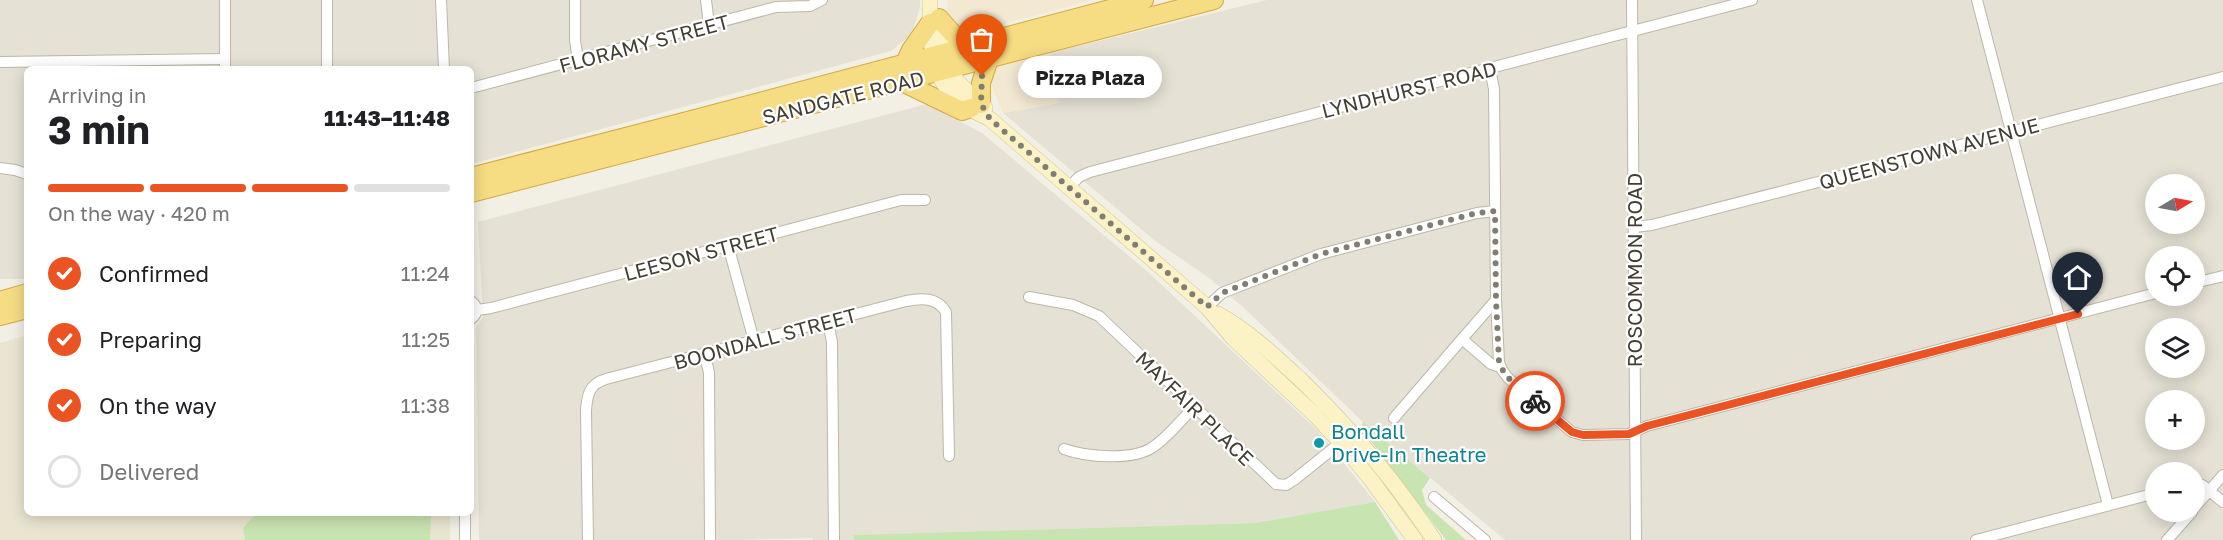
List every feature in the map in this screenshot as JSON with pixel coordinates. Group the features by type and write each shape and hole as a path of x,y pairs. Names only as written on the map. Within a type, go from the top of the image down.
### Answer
{"highway":[{"name":"SANDGATE ROAD","path":"474,192 902,82 941,63 968,46 1144,0"},
{"name":"SANDGATE ROAD","path":"474,176 905,63 989,59 1214,0"},
{"path":"905,63 911,50 934,21 968,46"},
{"path":"902,82 962,111 981,110 981,83 989,59"},
{"path":"0,301 24,294"},
{"path":"0,316 24,310"}],"main road":[{"path":"930,0 945,87 981,110 1207,307 1243,328 1292,372 1346,438 1415,540"},
{"path":"934,21 938,0"},
{"path":"1346,438 1387,474 1434,540"}],"street":[{"path":"0,62 225,64 225,0"},
{"path":"327,0 327,66"},
{"path":"441,0 444,66"},
{"path":"575,0 575,40 578,60"},
{"path":"706,0 710,25"},
{"name":"ROSCOMMON ROAD","path":"1632,0 1636,540"},
{"name":"LYNDHURST ROAD","path":"1069,187 1078,177 1090,172 1752,0"},
{"path":"1977,0 2108,505"},
{"name":"FLORAMY STREET","path":"474,87 776,7 820,2"},
{"path":"1490,69 1494,88 1497,349 1500,367 1509,379 1572,432 1592,436 1629,434 1647,426 2145,297"},
{"name":"QUEENSTOWN AVENUE","path":"1634,227 1652,225 2223,77"},
{"path":"0,168 24,173"},
{"name":"LEESON STREET","path":"474,310 490,308 901,200 925,200"},
{"path":"1207,307 1222,293 1321,254 1477,213 1495,211"},
{"path":"728,245 754,341"},
{"path":"2205,280 2223,276"},
{"name":"MAYFAIR PLACE","path":"1029,297 1073,305 1099,316 1276,484 1286,484 1294,480 1346,438"},
{"name":"BOONDALL STREET","path":"588,540 586,411 591,388 601,380 916,299 930,299 941,305 948,317 949,456"},
{"path":"1394,418 1496,300"},
{"path":"828,322 832,342 834,540"},
{"path":"1462,339 1491,364 1500,367"},
{"path":"705,354 709,373 711,540"},
{"path":"1064,449 1086,455 1127,455 1145,452 1160,442 1194,407"},
{"path":"2205,496 2223,475"},
{"path":"2205,488 2223,502"},
{"path":"1976,540 2145,496"},
{"path":"1434,497 1485,540"},
{"path":"465,516 465,540"},
{"path":"2167,540 2183,522"}],"shaded area":[{"path":"0,0 920,0 913,30 909,37 891,51 474,163 474,66 24,66 24,279 0,279"},
{"path":"947,0 1093,0 976,31 961,29 954,24 948,17"},
{"path":"1267,0 2223,0 2223,540 1505,540 1363,422 1212,280 1154,240 1003,113 1059,103 1050,53"},
{"path":"1050,53 1059,103 1003,113 989,79 997,66"},
{"path":"927,104 982,133 1149,273 1318,431 1375,502 1255,523 854,535 854,540 813,540 812,538 479,540 476,328 483,317 478,222"},
{"path":"24,336 24,516 450,516 450,540 0,540 0,343"}],"green space":[{"path":"1363,422 1430,478 1422,490 1426,505 1466,540 1446,540 1361,428"},
{"path":"1375,502 1399,540 854,540 853,535 1255,523"},
{"path":"254,516 431,516 430,540 245,540 243,528"}],"way so far":[{"path":"982,76 981,104 990,119 1207,307 1216,296 1222,293 1321,254 1477,213 1495,211 1497,349 1500,367 1509,379 1535,401"}],"place":[{"name":"Pizza Plaza","path":"982,76"},
{"name":"Bondall Drive-In Theatre","path":"1319,443"}],"route":[{"path":"1535,401 1572,432 1592,436 1629,434 1647,426 2078,314"}]}
